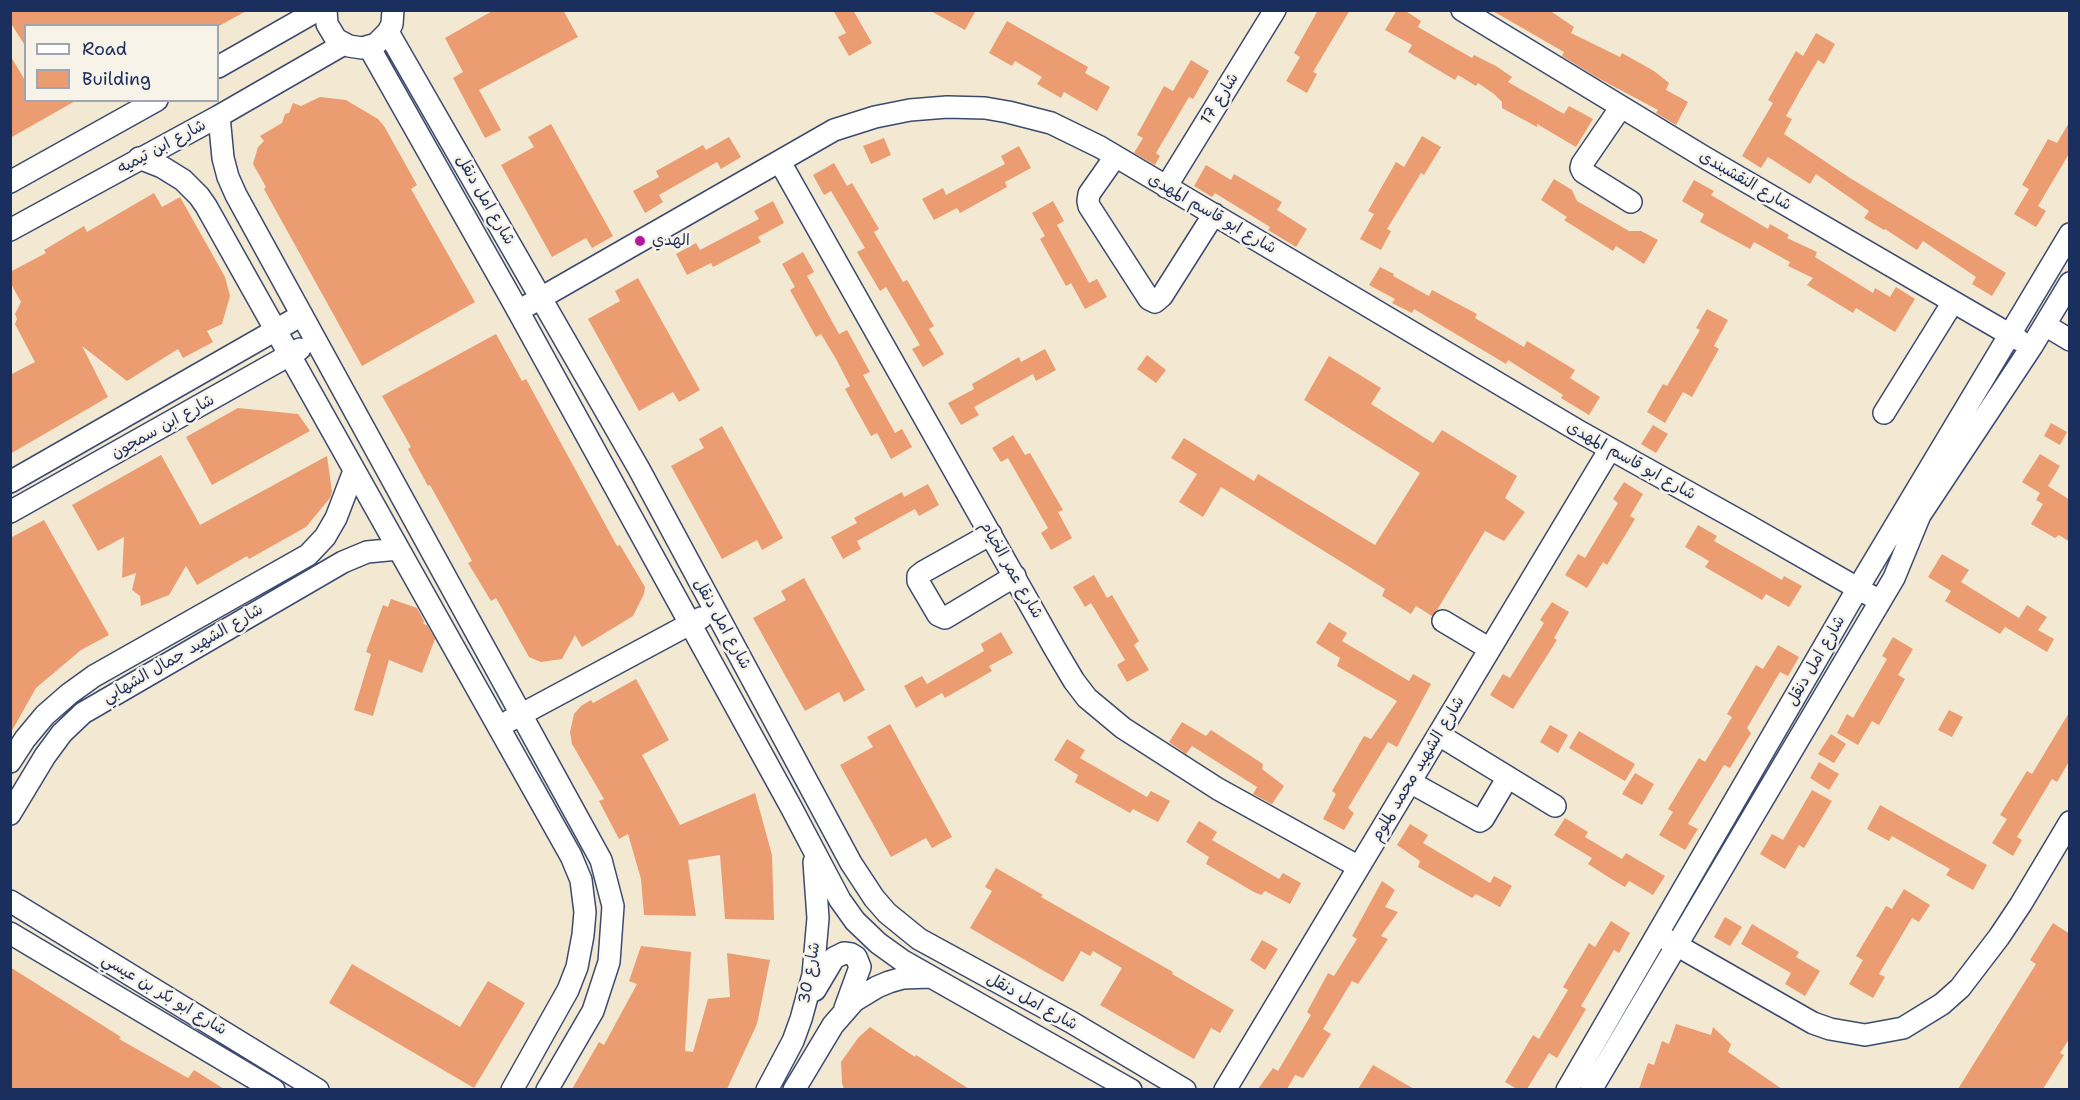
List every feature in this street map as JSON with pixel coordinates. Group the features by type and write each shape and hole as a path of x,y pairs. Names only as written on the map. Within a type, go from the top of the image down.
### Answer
{"street":[{"path":"219,66 318,10"},
{"path":"326,10 327,24 331,32 344,44 355,48 376,44 394,17"},
{"name":"شارع 17","path":"1166,188 1275,10"},
{"name":"شارع النقشبندى","path":"1462,10 1621,107 2032,346"},
{"name":"شارع امل دنقل","path":"394,17 541,297 639,470 856,872 873,898 903,927 931,946 1071,1022 1185,1089"},
{"name":"شارع ابن تيميه","path":"10,230 219,116 344,44"},
{"name":"شارع امل دنقل","path":"369,47 518,311 840,900 855,921 878,943 930,977 1131,1089"},
{"path":"10,182 153,102"},
{"name":"شارع ابو قاسم المهدى","path":"518,311 834,130 910,110 947,107 985,108 1051,123 1071,131 1610,449 1880,602"},
{"path":"1621,107 1581,168 1583,172 1631,202"},
{"path":"219,116 220,140 228,177 601,860 613,906 609,962 593,1011 547,1089"},
{"path":"1115,157 1089,194 1089,206 1149,299 1155,302 1162,296 1214,214"},
{"path":"139,158 173,173 199,196 571,856 581,880 585,912 577,967 568,990 513,1089"},
{"name":"شارع عمر الخيام","path":"780,162 1059,657 1087,698 1123,728 1218,789 1359,867"},
{"name":"شارع امل دنقل","path":"1591,1089 1667,940 1858,588 2008,334 2070,234"},
{"name":"شارع امل دنقل","path":"1567,1089 1667,940 1880,602 1894,578 1920,515 2032,346 2070,283"},
{"path":"1884,413 1953,302"},
{"name":"شارع ابن سمجون","path":"10,482 302,315"},
{"path":"2045,325 2070,340"},
{"name":"شارع ابن سمجون","path":"10,512 316,341"},
{"name":"شارع الشهيد محمد لملوم","path":"1226,1089 1610,449"},
{"name":"شارع الشهيد جمال الشهابي","path":"10,762 45,715 94,676 308,555 325,537 336,518 354,471"},
{"path":"991,534 923,572 918,576 918,581 938,615 945,618 1015,576"},
{"name":"شارع الشهيد جمال الشهابي","path":"10,814 45,756 62,733 83,713 343,562 367,552 398,549"},
{"path":"498,727 714,611"},
{"path":"1443,621 1490,649"},
{"path":"1439,735 1555,806"},
{"path":"1410,782 1480,821 1508,777"},
{"path":"1667,940 1813,1023 1830,1029 1866,1035 1903,1028 1942,1004 1960,988 2021,904 2070,822"},
{"name":"شارع 30","path":"767,1089 793,1041 813,975 819,918 812,849"},
{"name":"شارع ابو بكر بن عيسي","path":"10,901 318,1089"},
{"name":"شارع ابو بكر بن عيسي","path":"10,933 274,1089"},
{"path":"808,997 821,982 834,958 844,953 850,954 856,957 860,968 844,1011"},
{"path":"794,1089 833,1025 844,1011 865,993 903,978 930,977"}],"building":[{"path":"10,10 248,10 219,26 219,24 24,24 24,44 10,22"},
{"path":"494,10 563,10 578,37 479,90 501,130 485,138 453,78 463,72 445,38"},
{"path":"833,10 853,10 872,43 849,56 838,37 846,33"},
{"path":"929,10 976,10 965,30"},
{"path":"1318,10 1350,10 1313,72 1317,74 1307,93 1286,81 1300,57 1294,53"},
{"path":"1397,10 1404,10 1421,21 1418,27 1472,58 1474,55 1496,66 1512,77 1508,82 1564,114 1569,106 1593,119 1576,147 1537,124 1537,127 1502,108 1502,102 1478,83 1476,86 1458,75 1455,80 1408,52 1412,45 1385,30"},
{"path":"1491,10 1549,10 1574,27 1571,33 1620,57 1622,53 1654,71 1669,83 1666,90 1688,102 1676,125 1656,113 1658,110 1598,78 1562,56 1564,52"},
{"path":"1007,21 1088,67 1085,73 1110,87 1097,111 1064,92 1061,98 1037,84 1042,77 1015,61 1012,66 989,53"},
{"path":"1816,33 1835,44 1824,64 1818,60 1801,89 1786,116 1792,119 1784,134 1850,178 2006,273 1992,296 1972,284 1976,277 1923,241 1917,250 1864,218 1869,211 1816,174 1810,184 1768,157 1761,168 1742,156 1773,103 1768,100 1796,51 1803,56"},
{"path":"10,55 24,79 24,102 73,102 10,138"},
{"path":"1191,60 1209,71 1193,99 1189,97 1156,153 1160,156 1155,165 1134,153 1143,138 1137,135 1164,86 1173,91"},
{"path":"320,97 346,100 378,119 384,126 417,185 411,189 475,302 362,366 264,189 266,187 253,164 258,147 264,141 260,136 282,123 293,103 301,106"},
{"path":"2070,121 2070,152 2038,206 2046,211 2036,227 2014,214 2029,189 2022,185 2048,139 2057,143"},
{"path":"551,124 613,236 592,248 586,238 552,257 501,165 534,147 528,137"},
{"path":"1422,136 1441,147 1424,175 1421,173 1387,229 1391,231 1381,250 1360,239 1374,214 1368,211 1396,162 1404,167"},
{"path":"729,137 741,157 721,169 717,162 659,195 663,202 645,213 633,191 659,177 656,171 703,145 706,150"},
{"path":"884,138 891,155 871,164 863,146"},
{"path":"1019,146 1031,168 1005,182 1007,187 960,213 957,208 934,220 922,199 943,188 946,195 1005,164 1001,156"},
{"path":"834,163 847,186 852,183 879,229 874,232 903,282 907,280 934,326 929,329 944,354 923,367 912,349 920,345 886,287 880,291 857,252 865,248 831,191 824,195 813,175"},
{"path":"1206,165 1231,180 1234,174 1282,202 1277,210 1307,229 1296,247 1268,230 1270,227 1215,193 1212,197 1194,186"},
{"path":"1554,179 1572,190 1577,201 1629,231 1641,231 1658,240 1644,264 1616,246 1613,251 1564,220 1567,217 1541,200"},
{"path":"1694,180 1714,191 1711,195 1768,229 1770,224 1789,235 1787,238 1817,252 1815,257 1873,293 1875,288 1890,297 1896,287 1915,299 1895,332 1856,308 1853,313 1807,285 1813,278 1788,266 1790,262 1754,242 1750,249 1700,222 1704,214 1682,201"},
{"path":"154,193 162,207 180,197 225,277 230,296 222,324 207,331 213,342 183,358 178,349 127,381 82,346 108,397 10,454 10,375 35,362 15,324 17,319 15,314 21,302 10,282 10,272 46,253 44,250 84,226 87,232"},
{"path":"773,201 784,223 758,237 761,242 713,267 711,263 687,275 676,254 696,243 700,250 759,219 754,211"},
{"path":"1053,201 1064,221 1057,225 1089,283 1097,279 1107,297 1085,309 1071,283 1066,286 1040,239 1045,236 1032,213"},
{"path":"803,252 814,272 807,276 839,334 847,330 870,372 863,375 895,433 902,429 912,447 891,459 877,433 871,436 845,389 850,386 836,359 821,334 816,337 790,290 795,287 782,264"},
{"path":"1380,267 1429,296 1432,290 1477,314 1475,318 1524,347 1527,341 1575,370 1570,378 1600,397 1589,415 1561,398 1563,395 1508,360 1506,364 1414,309 1412,313 1392,303 1395,299 1369,285"},
{"path":"638,278 700,390 679,402 673,392 639,411 588,319 620,301 615,291"},
{"path":"1707,309 1728,320 1714,346 1719,349 1692,397 1683,392 1665,423 1647,412 1663,384 1667,386 1700,330 1696,328"},
{"path":"496,334 522,381 526,379 617,546 620,545 645,587 633,616 582,647 575,635 562,659 541,662 529,657 496,598 491,601 468,563 472,561 430,485 428,486 408,449 411,447 382,396"},
{"path":"1045,349 1056,370 1036,381 1033,374 974,407 979,415 961,425 948,403 974,389 972,384 1019,357 1021,362"},
{"path":"1147,355 1166,370 1156,383 1137,369"},
{"path":"1329,356 1381,388 1371,404 1433,443 1442,430 1517,476 1505,498 1525,512 1504,541 1485,531 1432,616 1416,606 1411,614 1382,596 1385,589 1221,487 1203,517 1179,502 1197,474 1171,458 1184,438 1254,481 1258,474 1375,545 1420,473 1304,400"},
{"path":"238,408 298,414 310,431 212,485 186,437"},
{"path":"2051,423 2067,432 2060,445 2044,436"},
{"path":"1653,425 1668,434 1656,453 1641,444"},
{"path":"722,426 783,538 762,550 757,540 722,559 671,466 704,448 699,439"},
{"path":"1013,435 1025,455 1030,453 1063,510 1058,512 1072,538 1051,550 1041,533 1048,528 1008,458 1001,462 992,448"},
{"path":"2040,454 2060,466 2048,486 2070,500 2070,542 2059,535 2055,538 2031,524 2043,504 2036,500 2040,493 2022,482"},
{"path":"161,455 200,525 327,456 332,492 330,498 306,527 249,559 247,556 197,585 186,566 169,595 141,606 140,596 132,590 136,573 122,578 124,537 98,551 72,505"},
{"path":"1624,482 1643,494 1630,516 1635,519 1607,565 1603,562 1587,588 1565,575 1578,554 1585,558 1618,503 1613,499"},
{"path":"928,484 939,505 919,516 915,509 857,541 861,549 843,559 831,537 857,523 854,518 902,492 904,497"},
{"path":"44,520 109,635 81,650 36,688 10,734 10,538"},
{"path":"1698,525 1717,536 1714,541 1782,580 1784,576 1802,586 1789,607 1766,594 1762,600 1705,567 1709,561 1685,547"},
{"path":"1942,554 1969,570 1961,582 2019,618 2027,605 2047,617 2038,630 2054,639 2047,652 2005,627 2000,634 1945,601 1951,591 1928,577"},
{"path":"1094,575 1107,598 1112,595 1139,641 1134,645 1149,670 1127,682 1117,665 1125,660 1091,603 1085,607 1073,587"},
{"path":"804,578 865,690 844,702 839,692 805,711 753,618 786,600 781,591"},
{"path":"391,599 417,608 424,621 423,624 427,625 435,639 422,673 389,660 373,716 354,710 371,654 366,652 383,605 388,607"},
{"path":"1552,602 1569,612 1554,638 1557,640 1513,709 1490,695 1503,674 1510,678 1544,623 1540,620"},
{"path":"1329,622 1347,633 1342,641 1409,681 1413,674 1431,684 1397,747 1388,742 1348,808 1354,813 1344,830 1323,819 1336,794 1332,791 1364,736 1371,739 1397,701 1337,666 1340,658 1316,643"},
{"path":"1001,632 1013,653 989,666 992,671 945,698 942,693 916,708 904,686 922,676 927,684 984,651 981,644"},
{"path":"1893,637 1913,649 1898,675 1905,679 1879,725 1872,721 1858,745 1837,733 1847,714 1853,718 1887,659 1882,656"},
{"path":"1778,645 1799,657 1788,676 1780,672 1747,728 1751,733 1730,768 1724,765 1688,824 1698,829 1685,850 1659,835 1673,812 1668,809 1699,758 1705,762 1732,717 1727,714 1756,665 1763,669"},
{"path":"636,679 669,740 642,755 680,825 755,793 772,855 774,920 725,919 720,855 688,860 696,916 644,915 641,879 628,834 619,839 599,801 604,799 572,744 570,732 574,714 581,706 591,700 593,703"},
{"path":"1949,710 1963,717 1952,737 1938,730"},
{"path":"2070,711 2070,760 2057,782 2052,779 2017,837 2022,840 2013,856 1992,843 2007,819 2000,815 2027,771 2032,774"},
{"path":"1182,722 1206,736 1211,730 1263,764 1262,769 1284,786 1272,804 1253,794 1257,787 1192,746 1186,754 1169,742"},
{"path":"890,724 952,837 932,848 926,838 891,857 840,765 873,747 867,737"},
{"path":"1550,725 1568,735 1558,753 1540,742"},
{"path":"1579,731 1635,764 1625,781 1569,748"},
{"path":"1831,734 1846,744 1834,763 1818,754"},
{"path":"1067,739 1085,750 1080,758 1147,797 1151,791 1170,801 1158,822 1133,809 1130,813 1075,782 1078,775 1054,760"},
{"path":"1819,762 1839,774 1829,790 1810,778"},
{"path":"1635,773 1654,784 1642,805 1622,794"},
{"path":"1812,790 1832,801 1804,848 1799,845 1785,869 1760,854 1772,834 1783,840"},
{"path":"1880,805 1987,865 1973,890 1946,875 1950,869 1892,836 1889,841 1867,829"},
{"path":"1565,818 1588,832 1585,837 1622,859 1626,853 1665,876 1653,895 1629,881 1625,887 1613,880 1588,864 1592,858 1554,835"},
{"path":"1199,821 1217,832 1212,840 1279,879 1283,873 1301,883 1290,904 1265,891 1261,895 1254,892 1206,864 1209,857 1186,842"},
{"path":"1410,824 1428,835 1423,843 1490,883 1494,876 1512,886 1500,907 1476,894 1472,898 1418,867 1420,861 1397,845"},
{"path":"996,868 1043,895 1041,897 1173,972 1172,974 1234,1010 1220,1033 1211,1028 1194,1059 1100,1005 1122,968 1093,951 1090,956 1081,951 1063,982 970,928 992,891 985,887"},
{"path":"1382,881 1395,890 1385,907 1398,912 1381,936 1388,939 1358,984 1352,981 1323,1029 1331,1034 1303,1078 1295,1075 1287,1089 1258,1089 1273,1068 1278,1071 1311,1015 1307,1012 1328,973 1334,976 1357,939 1352,936"},
{"path":"1904,889 1930,905 1919,922 1912,918 1879,974 1885,977 1873,998 1849,984 1863,960 1856,956 1886,906 1892,909"},
{"path":"1725,917 1742,927 1730,946 1714,937"},
{"path":"1611,921 1630,933 1619,953 1614,950 1581,1006 1586,1009 1557,1058 1549,1053 1527,1089 1517,1089 1505,1082 1533,1035 1539,1039 1568,990 1563,987 1589,943 1595,947"},
{"path":"2053,923 2070,934 2070,1038 2060,1053 2064,1055 2043,1089 1958,1089 2036,964 2030,960"},
{"path":"1752,924 1799,952 1796,957 1820,971 1805,996 1785,984 1791,973 1741,944"},
{"path":"1262,940 1278,949 1265,970 1250,960"},
{"path":"641,946 691,952 685,1051 693,1052 708,999 730,997 727,953 770,960 757,1024 727,1089 572,1089 599,1042 604,1045 637,984 629,981"},
{"path":"352,964 460,1027 488,981 525,1003 474,1088 329,1003"},
{"path":"10,967 121,1037 119,1039 188,1078 194,1070 224,1089 10,1089"},
{"path":"1676,1024 1711,1035 1713,1027 1731,1044 1728,1052 1782,1089 1639,1089 1648,1063 1654,1065 1662,1041 1669,1044"},
{"path":"870,1027 969,1089 844,1089 841,1062 858,1038"},
{"path":"1373,1065 1414,1089 1358,1089"}],"place":[{"name":"الهدي","path":"640,241"}]}
